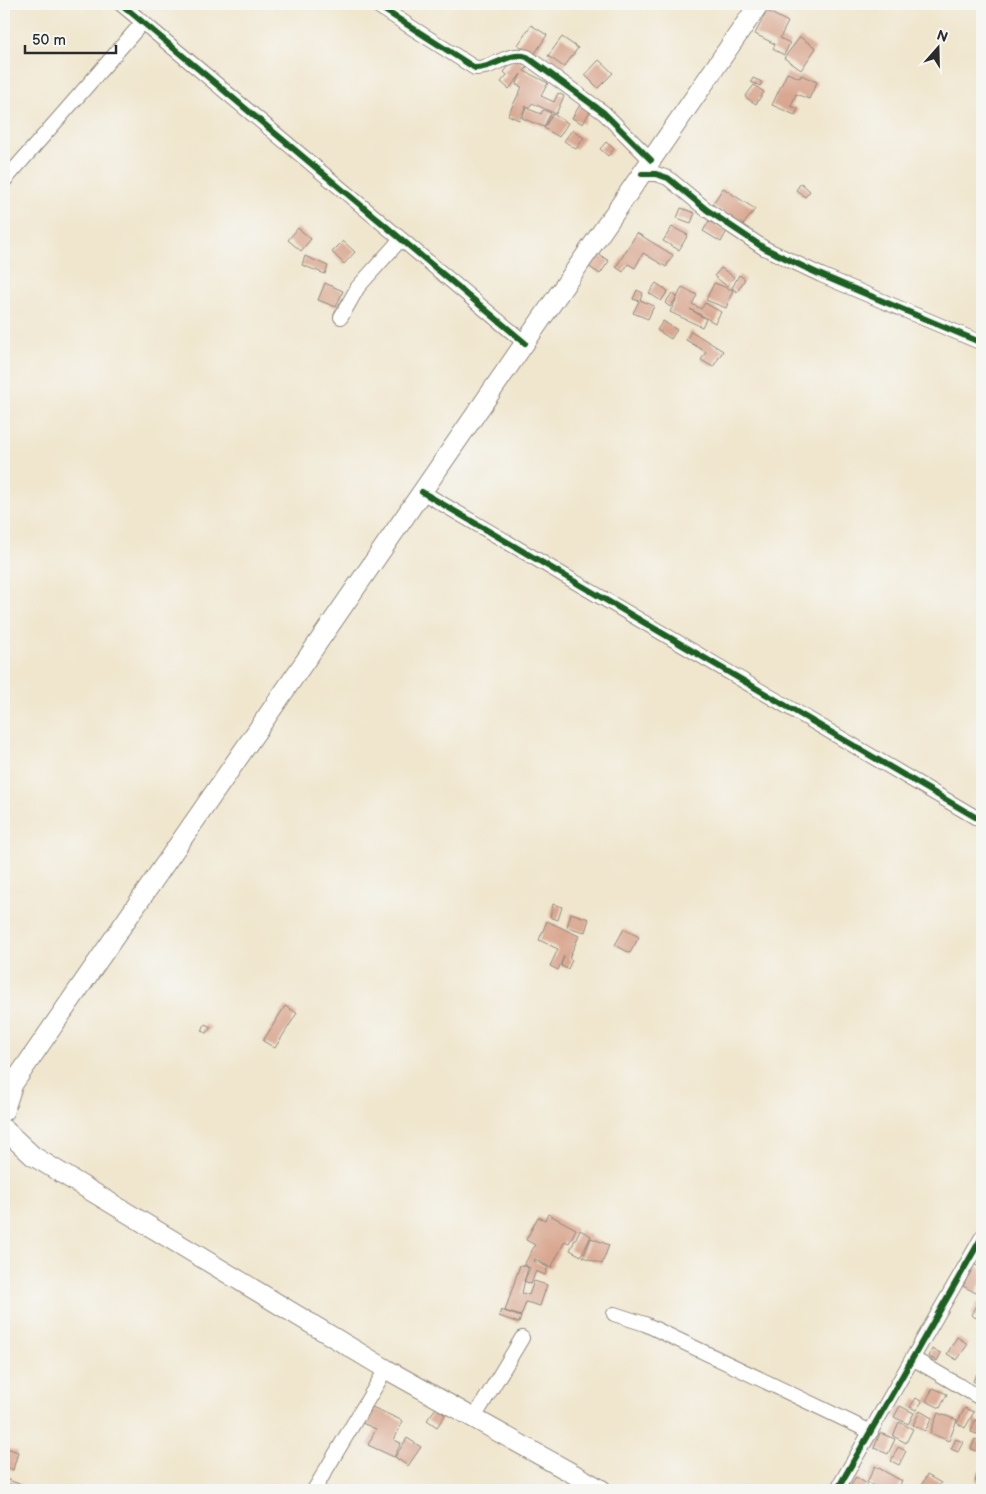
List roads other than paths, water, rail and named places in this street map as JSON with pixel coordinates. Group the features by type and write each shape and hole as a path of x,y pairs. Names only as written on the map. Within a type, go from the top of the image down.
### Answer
{"main road":[{"path":"4,1111 8,1088 759,4"},
{"path":"4,1129 34,1156 386,1369 602,1490"},
{"path":"4,1146 34,1156"}],"street":[{"path":"121,4 524,344"},
{"path":"375,4 475,68 492,67 511,56 526,57 604,113 646,167 656,174 668,178 707,210 764,248 821,275 982,343"},
{"path":"4,181 143,22"},
{"path":"341,317 358,287 401,239"},
{"path":"422,492 982,821"},
{"path":"837,1490 914,1359 982,1237"},
{"path":"614,1314 645,1324 871,1432"},
{"path":"474,1418 522,1338"},
{"path":"914,1359 982,1399"},
{"path":"314,1490 386,1369"}]}
